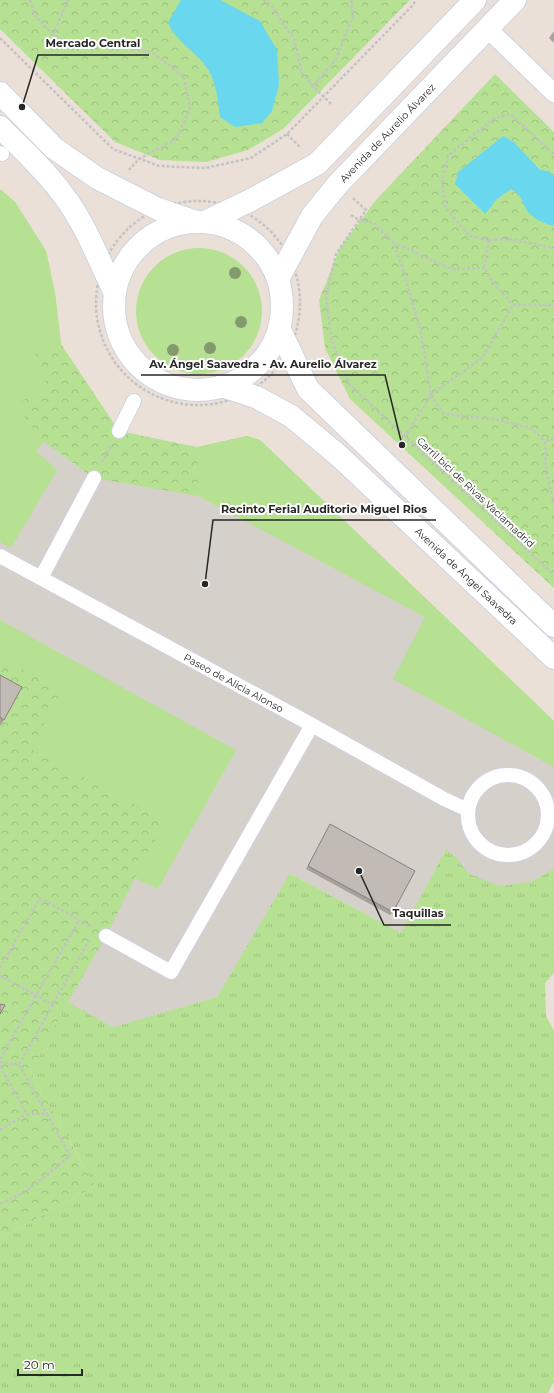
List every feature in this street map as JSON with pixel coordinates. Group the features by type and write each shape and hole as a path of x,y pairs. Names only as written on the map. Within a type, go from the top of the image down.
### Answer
{"street":[{"name":"Avenida de Aurelio Álvarez","path":"278,279 312,216 338,184 515,0"},
{"path":"0,93 54,148 97,178 158,209 200,222 223,226 240,233 255,244 272,266 278,279 281,295 282,312 279,328 271,347 258,364 242,378 222,386 197,390 171,386 149,374 132,358 120,338 114,316 115,293 120,274 129,257 142,243 158,232 176,224 200,222 235,208 317,164 468,2"},
{"path":"488,29 554,93"},
{"path":"0,127 38,165 65,196 84,228 115,293"},
{"path":"279,328 308,389 554,626"},
{"name":"Avenida de Ángel Saavedra","path":"222,386 256,397 291,416 338,455 554,658"},
{"path":"119,431 134,401"},
{"path":"41,578 94,478"},
{"name":"Paseo de Alicia Alonso","path":"0,556 312,725 444,799 468,810"},
{"path":"101,933 171,972 312,725"},
{"path":"500,776 513,776 525,779 536,786 548,797 548,818 545,830 539,840 530,849 518,854 505,855 492,852 482,845 473,835 469,823 468,810 472,798 479,788 489,780 500,776"},
{"path":"539,840 554,836"}],"path":[{"path":"30,0 34,16 53,35 66,42 114,44 153,53 184,77 190,108 176,140 139,159 127,172"},
{"path":"53,35 68,0"},
{"path":"263,0 270,4 294,39 302,73 331,104"},
{"path":"313,86 336,59 352,16 351,0"},
{"path":"0,38 113,149 159,166 205,168 251,158 286,134 324,97 416,0"},
{"path":"554,154 510,114 493,119 448,156 442,183 446,209 470,236 489,240 510,239 554,248"},
{"path":"199,201 217,203 235,208 264,225 282,244 289,257 298,282 300,303 296,332 289,349 269,376 243,394 219,402 202,404 180,403 159,397 128,377 117,365 108,350 100,330 96,310 96,296 102,268 111,250 124,233 137,221 158,209 182,202 199,201"},
{"name":"Carril bici de Rivas Vaciamadrid","path":"366,210 336,254 326,297 332,342 350,385 554,575"},
{"path":"351,215 359,220 374,223 393,242 451,269 484,268"},
{"path":"489,240 484,268 496,286 513,305 554,305"},
{"path":"393,242 402,266 421,333 431,395 444,414 494,419 531,428 545,441 546,472 554,503"},
{"path":"397,450 431,395 483,357 513,305"},
{"path":"94,478 119,431"},
{"path":"545,441 554,439"},
{"path":"0,968 40,898 101,933 53,1005 19,1065"},
{"path":"0,1059 79,920"},
{"path":"0,975 53,1005"},
{"path":"0,1062 19,1065"},
{"path":"0,1204 25,1192 70,1156 19,1065"},
{"path":"0,1066 27,1114"},
{"path":"0,1130 27,1114 47,1114"}],"green space":[{"path":"0,0 410,0 283,129 248,150 206,162 160,160 115,142 0,29"},
{"path":"495,74 554,132 554,588 350,399 325,348 319,300 340,248 376,200"},
{"path":"0,189 15,202 46,251 55,293 61,344 119,431 197,447 247,436 260,440 554,721 554,869 533,880 523,883 502,885 491,883 469,874 457,858 446,849 401,933 290,873 217,997 113,1027 68,1003 30,1071 95,1186 0,1239"},
{"path":"0,189 15,202 46,251 55,293 61,344 35,355 48,387 15,405 44,442 36,451 57,470 11,548 0,542"},
{"path":"199,248 211,249 223,253 234,259 247,271 257,287 261,299 261,323 257,335 251,346 239,359 223,369 211,373 199,374 187,373 175,369 164,363 151,351 141,335 137,323 136,311 137,299 141,287 147,276 159,263 175,253 187,249"},
{"path":"247,436 260,440 554,721 554,767 393,679 425,617 198,496 197,447"},
{"path":"0,620 236,750 158,889 135,878 166,821 31,749 61,692 0,656"},
{"path":"446,849 457,858 468,873 530,882 554,869 554,973 545,983 546,1016 554,1031 554,1382 548,1393 0,1393 0,1239 95,1186 30,1071 68,1002 113,1027 217,997 289,873 401,933"}],"shaded area":[{"path":"44,442 94,478 198,496 425,617 393,679 554,767 554,869 530,882 499,886 468,873 457,858 446,849 401,933 290,873 217,997 113,1027 68,1002 106,936 135,878 158,889 236,750 0,620 0,542 11,548 57,470 36,451"}],"water":[{"path":"181,0 220,0 260,21 277,50 279,85 272,111 262,123 235,127 220,117 216,89 208,70 200,59 174,33 168,22"},
{"path":"503,136 514,142 540,170 549,171 554,176 554,226 540,221 530,215 518,194 511,189 497,199 485,214 455,184 458,172"}],"building":[{"path":"0,675 22,687 4,720 0,717"},
{"path":"330,824 415,871 393,912 308,866"},
{"path":"0,1004 5,1005 0,1014"}],"place":[{"name":"Mercado Central","path":"22,107"},
{"name":"Av. Ángel Saavedra - Av. Aurelio Álvarez","path":"402,445"},
{"name":"Recinto Ferial Auditorio Miguel Rios","path":"205,584"},
{"name":"Taquillas","path":"359,871"}]}
